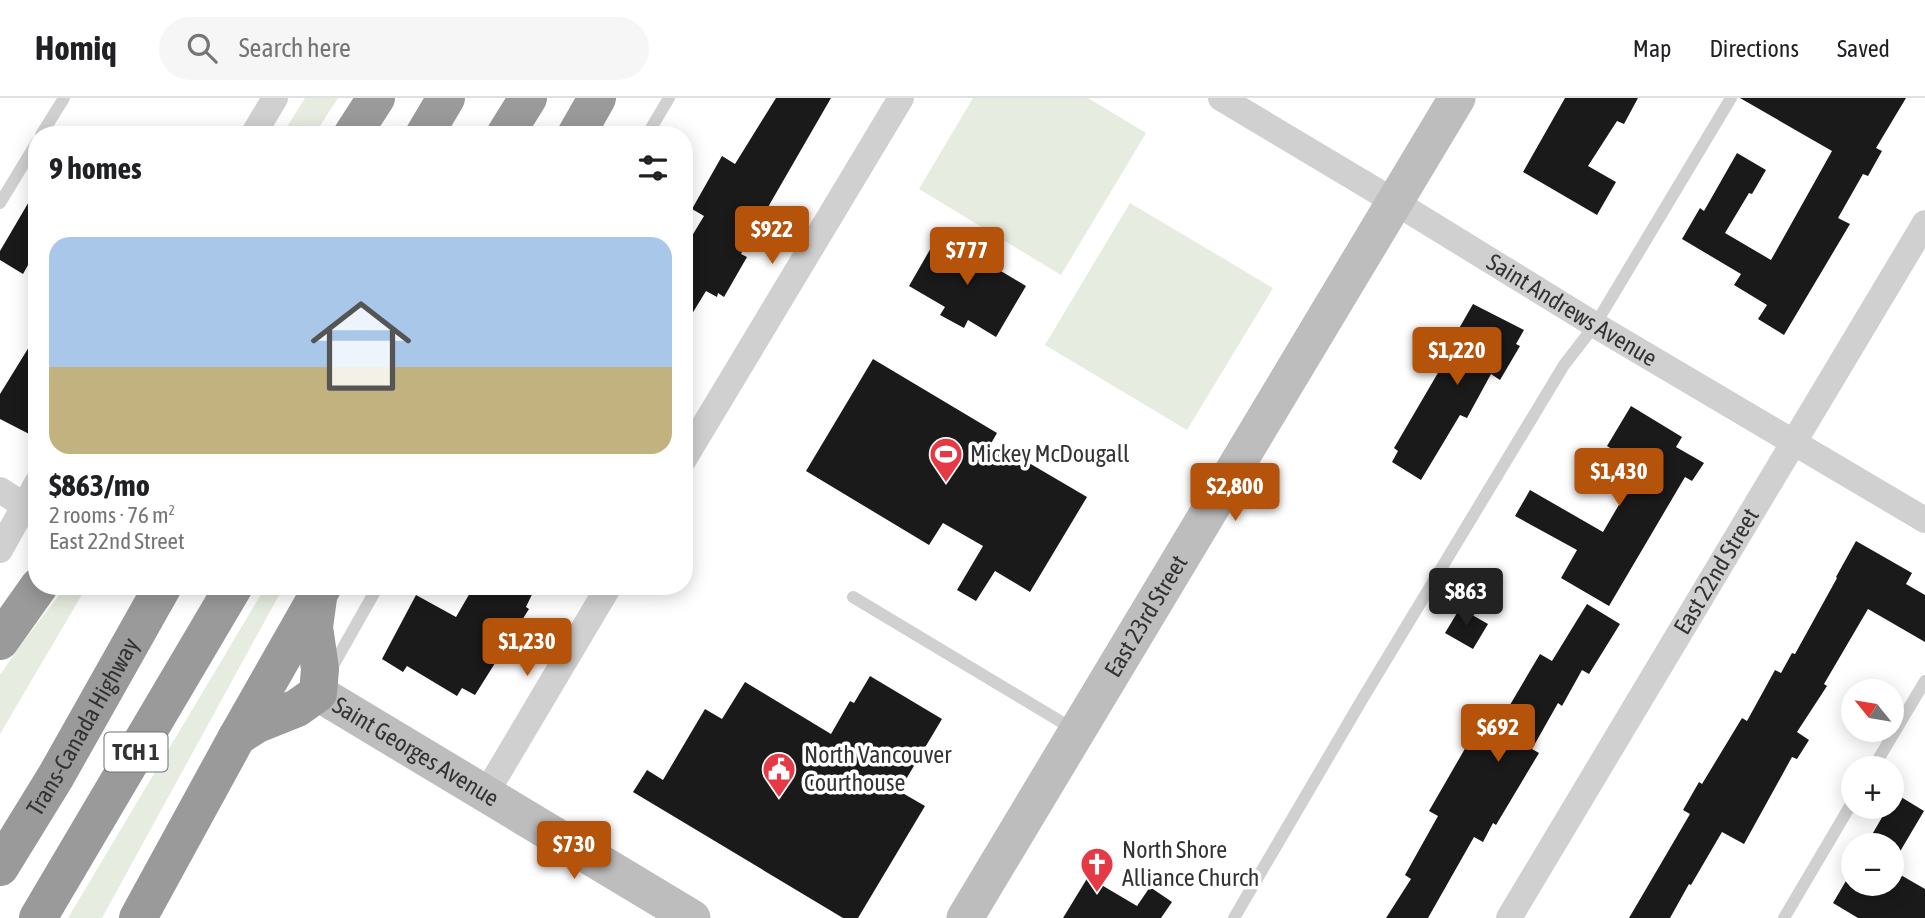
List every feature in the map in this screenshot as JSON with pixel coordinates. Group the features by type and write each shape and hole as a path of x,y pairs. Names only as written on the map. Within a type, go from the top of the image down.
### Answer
{"highway":[{"path":"358,126 376,98"},
{"path":"429,126 446,98"},
{"path":"511,126 528,98"},
{"path":"581,126 597,98"},
{"path":"0,641 33,595"},
{"name":"Trans-Canada Highway","path":"0,867 56,776 158,595"},
{"name":"TCH 1","path":"38,918 229,595"},
{"path":"138,918 319,595"},
{"path":"237,737 257,724 297,709 318,693 320,669 314,627 320,595"}],"street":[{"path":"258,126 275,98"},
{"path":"693,444 901,98"},
{"name":"Saint Andrews Avenue","path":"1221,98 1595,325 1925,520"},
{"name":"East 23rd Street","path":"965,918 1457,98"},
{"name":"East 22nd Street","path":"1509,918 1925,223"},
{"path":"0,490 28,494"},
{"path":"0,550 28,498"},
{"path":"485,795 604,595"},
{"name":"Saint Georges Avenue","path":"318,693 692,918"}],"lane":[{"path":"47,126 64,98"},
{"path":"651,126 668,98"},
{"path":"1234,918 1564,365 1595,325 1731,98"},
{"path":"0,203 28,157"},
{"path":"318,693 373,595"},
{"path":"853,597 1076,731"},
{"path":"1880,756 1925,681"},
{"path":"1784,918 1843,819"}],"shaded area":[{"path":"305,98 338,98 320,126 288,126"},
{"path":"973,98 1088,98 1146,133 1061,275 919,189"},
{"path":"1130,203 1273,288 1187,430 1045,345"},
{"path":"59,595 82,595 0,734 0,675"},
{"path":"261,595 279,595 102,918 68,918"}],"building":[{"path":"776,98 831,98 741,254 747,257 724,297 718,293 717,297 706,291 693,312 693,234 704,216 693,207 722,156 735,164"},
{"path":"1565,98 1638,98 1624,124 1617,121 1588,166 1616,182 1597,215 1523,172"},
{"path":"1740,98 1906,98 1876,148 1882,151 1868,176 1863,174 1838,218 1850,224 1784,335 1758,319 1767,305 1734,285 1741,274 1682,239 1700,208 1704,211 1737,153 1766,170 1725,233 1771,260 1832,151"},
{"path":"28,203 28,265 23,274 0,260 0,251"},
{"path":"939,234 1026,286 996,337 968,320 964,328 940,315 945,307 909,286"},
{"path":"1473,304 1524,330 1516,344 1520,346 1500,380 1491,374 1467,418 1460,415 1421,480 1392,462 1398,451 1394,448 1449,354 1459,335 1457,332"},
{"path":"28,349 28,433 0,419 0,394"},
{"name":"Mickey McDougall","path":"873,359 997,433 989,447 1026,469 1029,463 1087,497 1030,592 995,571 976,601 957,590 983,546 943,523 929,545 806,471"},
{"path":"1631,406 1682,437 1676,447 1704,463 1692,481 1685,477 1609,606 1561,578 1577,550 1515,516 1530,490 1603,532 1641,467 1607,446"},
{"path":"1856,541 1912,573 1906,584 1925,595 1925,642 1868,609 1824,684 1827,686 1797,732 1809,740 1797,759 1792,757 1744,844 1722,832 1670,918 1629,918 1690,814 1683,810 1699,782 1702,784 1742,718 1747,721 1775,670 1781,673 1792,653 1795,654"},
{"path":"416,595 456,617 469,595 532,595 526,607 529,609 475,695 462,688 457,696 407,666 403,672 382,659"},
{"path":"1587,604 1620,624 1589,674 1582,670 1562,706 1558,703 1532,749 1539,753 1496,825 1493,823 1483,842 1474,837 1428,918 1386,918 1411,879 1405,875 1438,816 1429,811 1489,707 1504,715 1540,654 1552,661"},
{"path":"1460,608 1488,624 1473,649 1445,633"},
{"name":"North Vancouver Courthouse","path":"870,676 942,719 899,791 925,806 858,918 843,918 633,792 647,770 663,780 705,709 722,719 745,682 831,734 850,701 854,703"},
{"path":"1904,799 1924,811 1904,845 1904,833 1873,833 1881,819 1904,819"},
{"name":"North Shore Alliance Church","path":"1088,877 1137,906 1150,887 1172,902 1161,918 1063,918"},
{"path":"1904,877 1925,889 1925,918 1858,918 1833,903 1841,889 1841,896 1904,896"}],"place":[{"name":"Mickey McDougall","path":"946,484"},
{"name":"North Vancouver Courthouse","path":"779,799"},
{"name":"North Shore Alliance Church","path":"1097,894"}]}
